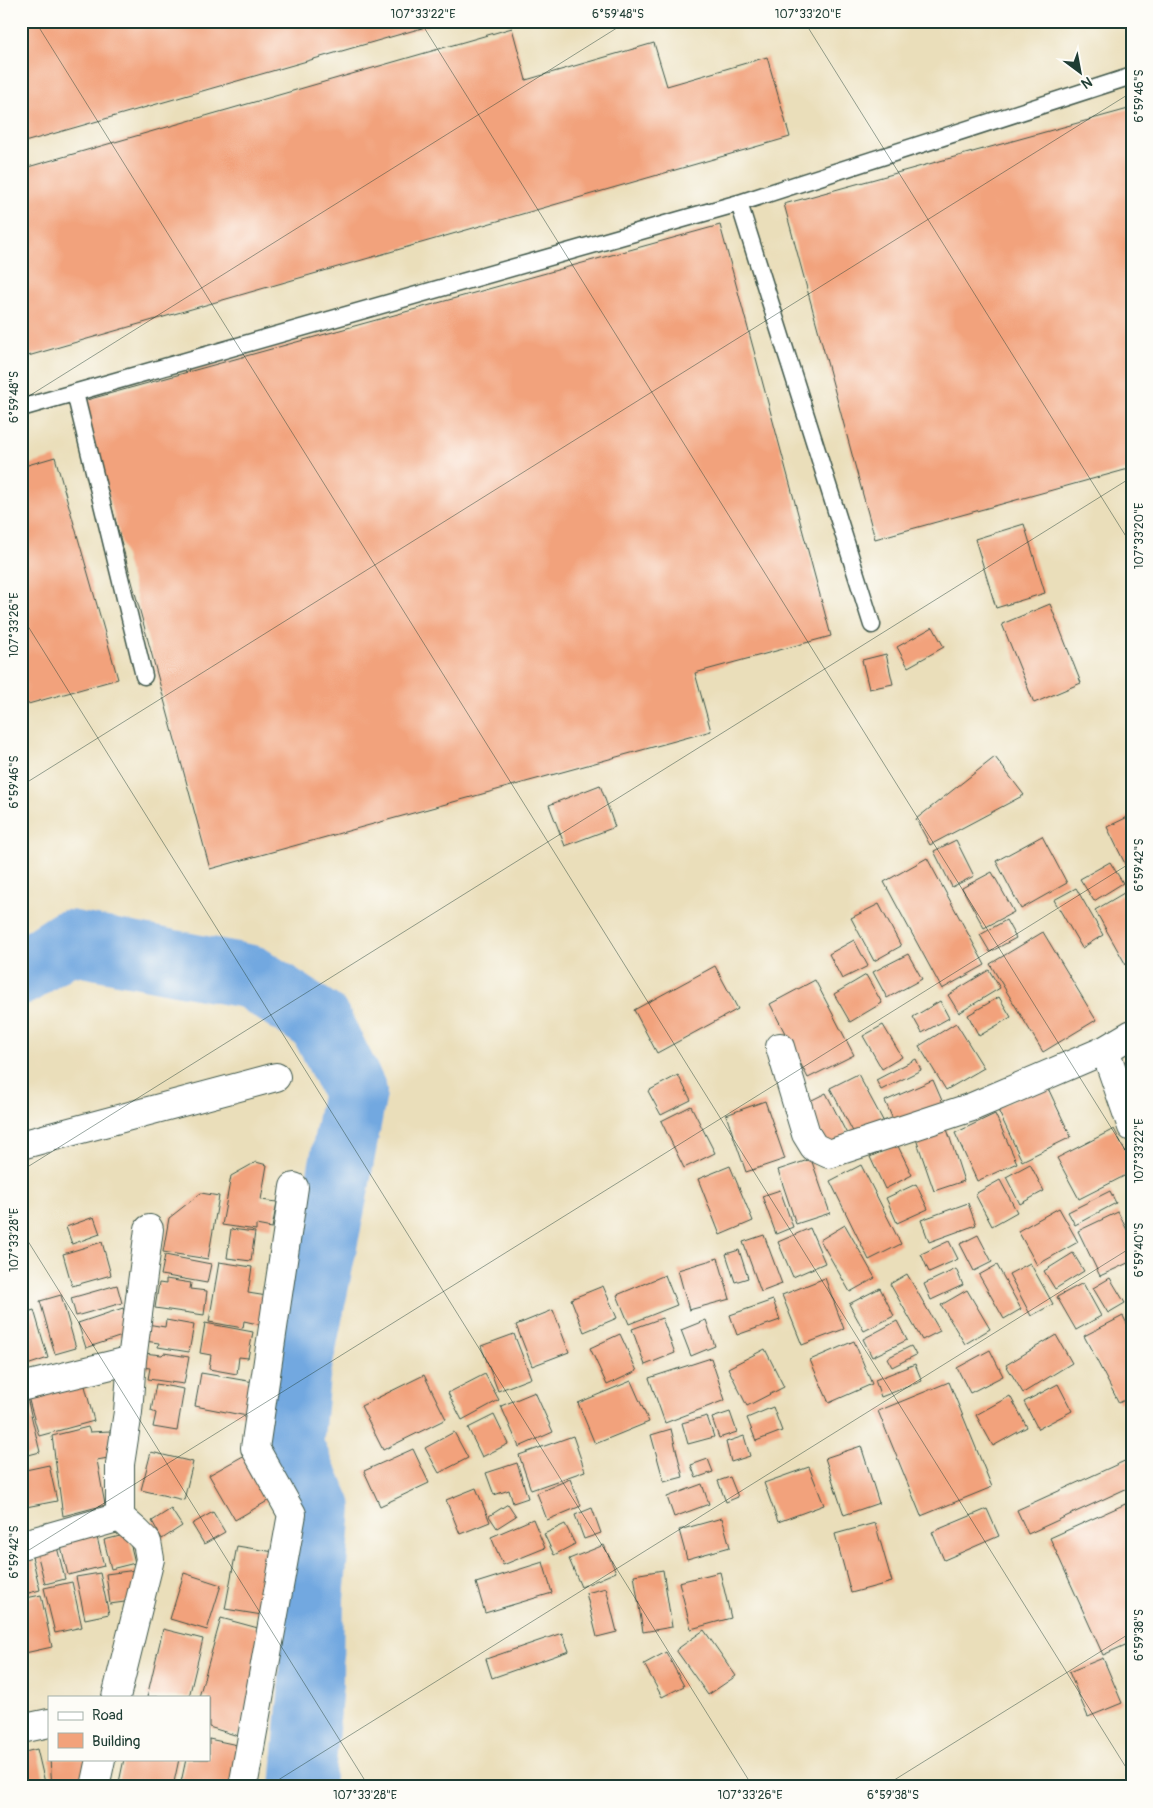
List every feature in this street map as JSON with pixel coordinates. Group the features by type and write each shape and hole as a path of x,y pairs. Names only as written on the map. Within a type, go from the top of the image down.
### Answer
{"street":[{"path":"780,1047 806,1134 814,1147 829,1154 972,1107 1105,1050 1132,1034"},
{"path":"1105,1050 1132,1127"},
{"path":"21,1145 276,1077"},
{"path":"243,1787 292,1514 254,1448 294,1187"},
{"path":"116,1696 150,1559 147,1542 120,1517 120,1464 128,1412 132,1360 149,1228"},
{"path":"21,1387 132,1360"},
{"path":"21,1545 120,1517"},
{"path":"21,1729 48,1722"},
{"path":"95,1787 101,1760"}],"lane":[{"path":"21,408 739,203 1132,76"},
{"path":"739,203 872,625"},
{"path":"75,392 144,676"}],"building":[{"path":"21,21 428,21 429,26 21,143"},
{"path":"512,28 526,80 654,43 667,86 767,57 790,137 21,358 21,169"},
{"path":"1132,108 1132,468 875,539 784,204"},
{"path":"720,225 831,636 695,673 711,731 210,869 83,401"},
{"path":"55,457 118,679 21,706 21,467"},
{"path":"1024,524 1045,593 996,608 975,539"},
{"path":"1050,604 1081,683 1034,703 1002,624"},
{"path":"933,627 944,647 908,667 897,647"},
{"path":"886,654 893,684 869,689 862,660"},
{"path":"995,757 1024,795 930,845 916,819"},
{"path":"600,785 615,827 565,846 549,805"},
{"path":"1132,815 1132,878 1107,827"},
{"path":"1042,836 1067,883 1021,909 996,861"},
{"path":"956,840 974,876 952,887 934,851"},
{"path":"927,858 985,965 942,989 884,882"},
{"path":"1110,862 1123,883 1094,901 1080,879"},
{"path":"992,872 1014,912 984,928 962,888"},
{"path":"1076,888 1103,935 1082,948 1054,900"},
{"path":"1129,890 1132,896 1132,962 1126,965 1095,910"},
{"path":"879,904 901,946 874,961 851,918"},
{"path":"1006,920 1016,938 990,952 980,935"},
{"path":"1043,932 1096,1020 1043,1052 990,964"},
{"path":"854,940 868,966 842,979 829,954"},
{"path":"908,954 922,979 887,998 873,972"},
{"path":"715,966 738,1009 657,1053 634,1010"},
{"path":"989,970 1000,988 959,1013 948,995"},
{"path":"866,975 882,1003 850,1022 834,994"},
{"path":"815,980 854,1055 808,1078 770,1004"},
{"path":"999,997 1011,1017 979,1036 968,1015"},
{"path":"940,1001 949,1018 922,1033 913,1017"},
{"path":"956,1023 984,1068 946,1090 919,1046"},
{"path":"883,1025 902,1057 882,1069 863,1036"},
{"path":"916,1059 921,1070 881,1090 876,1080"},
{"path":"858,1074 886,1126 858,1141 830,1088"},
{"path":"678,1075 691,1100 661,1115 648,1091"},
{"path":"933,1080 943,1103 895,1124 885,1101"},
{"path":"1046,1084 1071,1137 1022,1161 997,1108"},
{"path":"826,1093 849,1138 830,1149 806,1103"},
{"path":"765,1101 785,1159 746,1172 726,1115"},
{"path":"691,1106 715,1153 684,1168 661,1121"},
{"path":"995,1114 1017,1163 977,1181 955,1133"},
{"path":"946,1126 964,1181 934,1191 915,1136"},
{"path":"1114,1129 1132,1164 1132,1172 1079,1199 1057,1158"},
{"path":"897,1144 912,1175 885,1189 870,1157"},
{"path":"811,1159 830,1213 796,1224 778,1170"},
{"path":"256,1162 267,1165 261,1200 277,1202 272,1228 256,1225 256,1230 222,1225 231,1176"},
{"path":"1030,1164 1044,1191 1020,1204 1006,1177"},
{"path":"861,1165 901,1244 869,1260 830,1181"},
{"path":"730,1166 753,1221 720,1235 698,1179"},
{"path":"1000,1180 1017,1212 992,1226 975,1194"},
{"path":"916,1184 928,1209 897,1223 886,1198"},
{"path":"780,1190 793,1227 776,1234 762,1196"},
{"path":"1110,1191 1116,1203 1075,1225 1068,1212"},
{"path":"201,1193 219,1196 208,1259 163,1252 169,1218"},
{"path":"968,1203 976,1225 929,1242 921,1220"},
{"path":"1059,1208 1078,1242 1037,1265 1018,1231"},
{"path":"1118,1212 1132,1240 1132,1261 1100,1276 1078,1231"},
{"path":"94,1217 100,1234 72,1244 66,1227"},
{"path":"845,1225 875,1278 850,1292 820,1240"},
{"path":"810,1228 825,1263 793,1277 778,1242"},
{"path":"231,1229 255,1232 251,1261 227,1258"},
{"path":"764,1235 782,1284 761,1292 743,1242"},
{"path":"978,1235 992,1262 974,1271 960,1244"},
{"path":"949,1241 958,1259 929,1272 921,1254"},
{"path":"102,1242 111,1275 72,1286 63,1254"},
{"path":"739,1250 748,1278 735,1282 726,1254"},
{"path":"1073,1253 1084,1271 1055,1289 1044,1271"},
{"path":"165,1255 211,1264 207,1283 161,1275"},
{"path":"718,1258 730,1299 689,1310 678,1270"},
{"path":"219,1262 252,1267 248,1293 267,1296 262,1325 244,1321 243,1328 209,1322"},
{"path":"1030,1263 1053,1304 1031,1316 1009,1274"},
{"path":"997,1265 1021,1309 1004,1319 979,1275"},
{"path":"956,1269 963,1285 931,1300 924,1284"},
{"path":"907,1274 940,1331 922,1340 890,1284"},
{"path":"665,1275 677,1305 629,1324 617,1295"},
{"path":"21,1278 29,1302 21,1304"},
{"path":"825,1278 844,1329 802,1345 782,1295"},
{"path":"1110,1278 1125,1303 1108,1313 1093,1288"},
{"path":"166,1279 191,1283 190,1289 207,1291 204,1315 155,1308 159,1283 166,1284"},
{"path":"1083,1283 1101,1316 1076,1330 1057,1297"},
{"path":"117,1285 122,1303 76,1316 71,1298"},
{"path":"603,1286 617,1318 584,1332 571,1299"},
{"path":"880,1288 894,1316 864,1331 849,1304"},
{"path":"967,1290 990,1329 965,1344 941,1305"},
{"path":"61,1295 76,1348 55,1354 40,1301"},
{"path":"773,1300 780,1320 737,1335 730,1315"},
{"path":"123,1308 131,1333 86,1348 78,1323"},
{"path":"34,1310 48,1358 21,1367 21,1314"},
{"path":"553,1310 569,1352 532,1366 516,1325"},
{"path":"1123,1316 1132,1333 1132,1396 1119,1403 1084,1336"},
{"path":"662,1318 675,1353 645,1365 632,1329"},
{"path":"166,1320 194,1325 189,1352 158,1347 159,1343 145,1341 147,1324 165,1327"},
{"path":"706,1320 715,1346 691,1356 681,1330"},
{"path":"897,1321 907,1340 872,1357 863,1339"},
{"path":"205,1323 253,1332 248,1358 239,1357 237,1374 209,1369 211,1355 200,1353"},
{"path":"514,1334 531,1378 498,1391 481,1346"},
{"path":"620,1334 637,1371 607,1385 590,1348"},
{"path":"1056,1335 1072,1363 1023,1393 1006,1365"},
{"path":"854,1341 872,1384 829,1403 810,1360"},
{"path":"911,1346 916,1355 892,1367 887,1358"},
{"path":"765,1349 784,1387 747,1406 728,1368"},
{"path":"990,1350 1003,1376 970,1393 957,1368"},
{"path":"143,1353 162,1355 164,1353 189,1357 184,1384 148,1379 150,1368 141,1367"},
{"path":"711,1358 725,1400 665,1423 649,1378"},
{"path":"915,1364 922,1381 881,1397 875,1380"},
{"path":"201,1373 254,1382 247,1416 195,1406"},
{"path":"485,1374 499,1400 462,1420 448,1393"},
{"path":"424,1375 446,1419 383,1450 361,1406"},
{"path":"631,1381 649,1422 595,1444 578,1403"},
{"path":"84,1382 94,1421 39,1436 28,1397"},
{"path":"949,1382 992,1487 921,1516 878,1411"},
{"path":"156,1384 184,1389 177,1431 153,1427 156,1413 151,1411"},
{"path":"1058,1384 1072,1411 1038,1429 1024,1402"},
{"path":"535,1392 553,1432 519,1447 501,1406"},
{"path":"1010,1396 1027,1427 993,1446 976,1415"},
{"path":"27,1398 40,1452 21,1457 21,1399"},
{"path":"773,1407 782,1431 756,1441 747,1418"},
{"path":"730,1412 737,1432 719,1438 712,1418"},
{"path":"494,1415 508,1444 482,1457 468,1428"},
{"path":"707,1416 714,1437 688,1444 682,1423"},
{"path":"88,1427 90,1432 110,1431 108,1458 97,1460 105,1505 63,1516 52,1436"},
{"path":"671,1429 683,1477 664,1482 651,1435"},
{"path":"454,1432 468,1458 439,1473 425,1448"},
{"path":"573,1436 585,1471 531,1490 519,1455"},
{"path":"744,1436 750,1456 731,1462 726,1442"},
{"path":"861,1446 879,1503 844,1515 825,1458"},
{"path":"413,1449 429,1483 380,1506 364,1471"},
{"path":"151,1452 193,1462 184,1500 141,1490"},
{"path":"245,1455 271,1499 235,1520 209,1475"},
{"path":"708,1459 713,1472 696,1478 691,1465"},
{"path":"1129,1459 1132,1467 1132,1486 1028,1534 1017,1510"},
{"path":"517,1463 528,1498 513,1503 509,1490 494,1495 486,1473"},
{"path":"49,1465 57,1501 21,1508 21,1471"},
{"path":"809,1467 824,1505 778,1522 764,1483"},
{"path":"730,1477 738,1497 726,1502 718,1481"},
{"path":"570,1479 581,1506 547,1520 537,1493"},
{"path":"702,1484 709,1504 674,1517 667,1497"},
{"path":"476,1488 490,1522 460,1534 446,1500"},
{"path":"1132,1501 1132,1642 1103,1655 1050,1538"},
{"path":"508,1504 516,1516 497,1528 489,1516"},
{"path":"592,1508 601,1533 584,1539 575,1515"},
{"path":"171,1509 182,1526 162,1539 152,1521"},
{"path":"987,1509 999,1536 944,1560 932,1532"},
{"path":"213,1512 225,1532 204,1544 192,1524"},
{"path":"722,1518 730,1547 687,1559 679,1530"},
{"path":"533,1519 545,1548 503,1565 491,1537"},
{"path":"875,1523 892,1582 851,1593 835,1534"},
{"path":"565,1524 575,1544 554,1555 544,1534"},
{"path":"96,1533 104,1566 68,1575 60,1542"},
{"path":"128,1534 135,1563 111,1569 104,1540"},
{"path":"56,1543 65,1579 45,1584 36,1549"},
{"path":"604,1545 616,1572 581,1587 569,1559"},
{"path":"237,1546 274,1552 262,1615 225,1609"},
{"path":"30,1548 40,1590 21,1595 21,1550"},
{"path":"543,1562 552,1593 485,1613 476,1583"},
{"path":"136,1570 139,1600 110,1604 106,1574"},
{"path":"663,1570 672,1627 643,1632 634,1575"},
{"path":"720,1572 731,1618 691,1629 679,1582"},
{"path":"100,1573 109,1614 85,1619 76,1577"},
{"path":"184,1573 221,1585 207,1630 170,1619"},
{"path":"72,1582 82,1627 55,1633 44,1588"},
{"path":"606,1588 617,1632 597,1637 586,1593"},
{"path":"41,1595 52,1647 25,1653 21,1634 21,1599"},
{"path":"221,1618 269,1631 238,1736 210,1727 210,1696 199,1696"},
{"path":"163,1629 203,1639 189,1696 147,1696"},
{"path":"704,1630 736,1676 708,1695 676,1650"},
{"path":"562,1633 569,1651 492,1678 486,1659"},
{"path":"666,1652 684,1686 662,1697 644,1664"},
{"path":"1103,1658 1122,1703 1088,1717 1069,1672"},
{"path":"210,1739 242,1746 233,1787 180,1787 186,1760 210,1760"},
{"path":"37,1749 46,1787 21,1787 21,1753"},
{"path":"50,1760 88,1760 90,1787 52,1787"},
{"path":"124,1760 179,1760 173,1787 118,1787"}],"waterway":[{"path":"21,973 68,942 251,977 320,1022 355,1092 298,1376 291,1446 320,1508 312,1598 311,1684 302,1787"}]}
